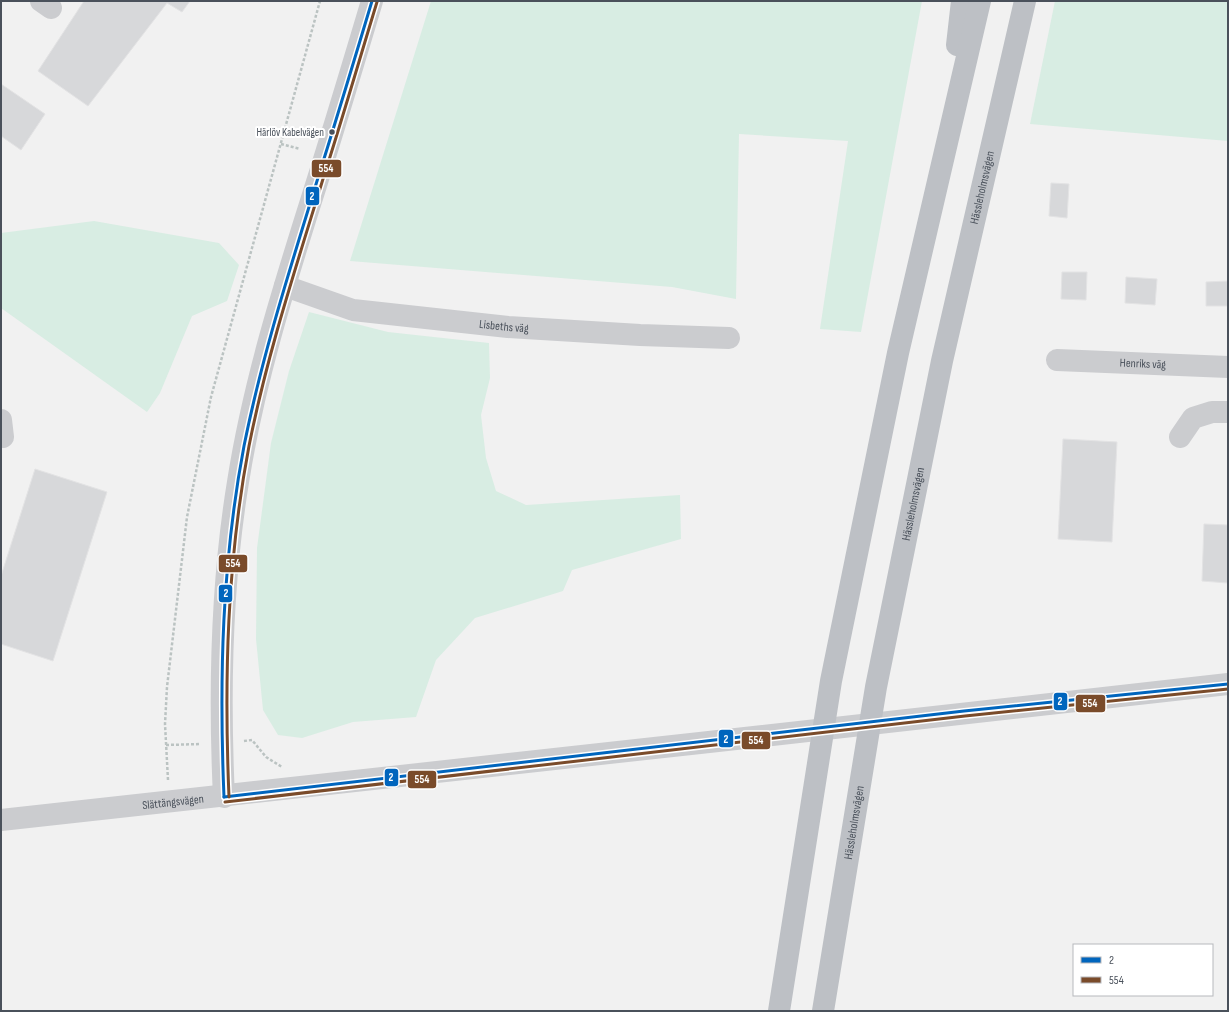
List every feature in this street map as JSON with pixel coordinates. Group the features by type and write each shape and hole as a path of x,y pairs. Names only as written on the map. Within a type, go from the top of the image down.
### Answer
{"highway":[{"path":"943,159 962,1"},
{"path":"779,1011 831,681 898,353 980,1"},
{"name":"Hässleholmsvägen","path":"824,1011 847,861 887,633 942,361 1025,1"}],"street":[{"path":"224,797 221,742 222,653 226,589 238,482 254,397 285,286 372,1"},
{"name":"Lisbeths väg","path":"285,286 353,310 361,311 516,327 640,336 729,338"},
{"name":"Henriks väg","path":"1058,360 1228,367"},
{"path":"1180,437 1193,418 1212,412 1228,412"},
{"name":"Slättängsvägen","path":"1,820 224,797 964,712 1228,684"}],"path":[{"path":"172,802 167,774 164,724 187,517 211,397 320,1"},
{"path":"281,144 300,149"},
{"path":"166,745 221,742"}],"green space":[{"path":"431,1 922,1 861,332 820,329 848,141 739,134 736,299 672,287 350,261"},
{"path":"1055,1 1228,1 1228,141 1030,124"},
{"path":"94,221 219,243 239,265 227,301 192,316 160,393 147,412 1,308 1,233"},
{"path":"309,312 388,332 489,343 490,378 481,415 486,458 496,491 526,505 680,495 681,539 572,570 563,591 475,618 436,660 416,717 353,722 302,738 278,735 263,710 256,639 257,548 271,443 289,371"}],"building":[{"path":"84,1 190,1 182,12 167,3 88,106 38,71"},
{"path":"1,84 45,114 21,150 1,136"},
{"path":"1051,183 1069,184 1067,218 1049,216"},
{"path":"1062,272 1087,272 1086,300 1061,299"},
{"path":"1126,277 1157,279 1155,305 1125,303"},
{"path":"1228,281 1228,306 1206,306 1206,282"},
{"path":"1063,439 1117,442 1112,542 1058,539"},
{"path":"35,469 107,492 53,661 1,644 1,576"},
{"path":"1204,524 1228,525 1228,583 1202,581"}],"transit line":[{"name":"2","path":"224,797 222,709 224,621 231,533 244,446 259,379 277,313 372,1"},
{"name":"554","path":"229,797 227,709 229,621 236,533 249,446 273,345 377,2"},
{"name":"2","path":"224,797 964,711 1228,684"},
{"name":"554","path":"225,802 965,716 1228,689"}],"place":[{"name":"Härlöv Kabelvägen","path":"332,132"}]}
